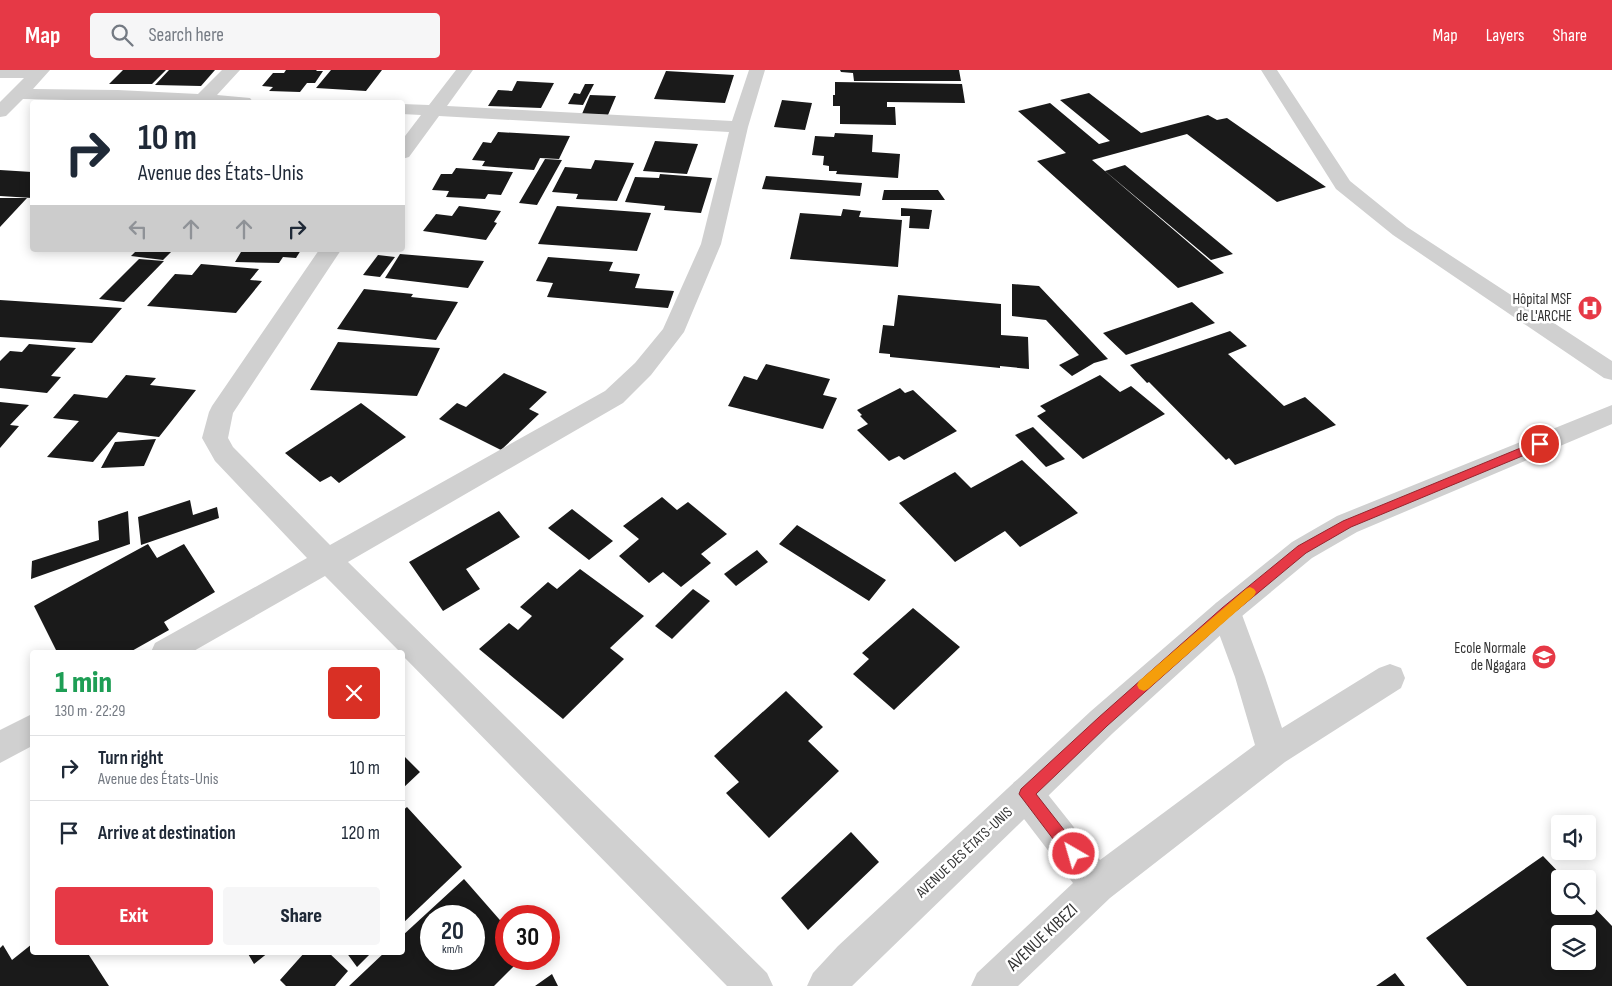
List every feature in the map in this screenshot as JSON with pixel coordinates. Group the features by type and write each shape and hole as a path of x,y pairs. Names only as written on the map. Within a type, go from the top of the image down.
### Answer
{"street":[{"path":"18,94 118,95 202,100 232,70"},
{"path":"405,149 465,70"},
{"path":"170,650 614,398 643,369 674,332 711,244 739,127 757,70"},
{"path":"1269,70 1343,185 1400,231 1612,372"},
{"path":"0,73 40,72"},
{"path":"0,112 40,72"},
{"path":"405,108 739,127"},
{"path":"329,252 221,412 215,438 224,454 327,560 754,986"},
{"name":"AVENUE DES ÉTATS-UNIS","path":"826,986 850,959 1102,722 1226,612 1302,550 1347,524 1612,414"},
{"path":"1226,612 1250,677 1273,751"},
{"name":"AVENUE KIBEZI","path":"990,986 1098,885 1273,751 1390,678"},
{"path":"0,748 30,730"},
{"path":"1026,794 1098,885"}],"building":[{"path":"123,70 166,70 152,84 109,84"},
{"path":"169,70 215,70 201,86 155,85"},
{"path":"286,70 323,71 315,83 307,83 300,92 269,91 273,87 262,86 273,73 284,73"},
{"path":"331,70 382,70 366,91 316,88"},
{"path":"840,70 959,70 961,81 854,81 853,73 841,72"},
{"path":"666,71 734,75 725,103 654,99"},
{"path":"517,81 554,83 541,108 488,106 498,90 512,91"},
{"path":"835,82 962,84 965,103 887,102 887,107 895,107 896,125 840,124 840,106 833,106"},
{"path":"585,84 594,84 583,105 568,104 574,93 580,94"},
{"path":"1089,93 1141,133 1208,115 1217,120 1227,118 1326,187 1277,202 1187,134 1092,160 1224,273 1178,288 1037,161 1066,153 1018,111 1050,103 1099,144 1110,141 1060,100"},
{"path":"590,95 616,96 608,115 582,114"},
{"path":"782,100 812,103 805,130 774,127"},
{"path":"498,132 570,136 559,159 540,158 534,170 482,166 485,161 472,160 483,142 491,143"},
{"path":"835,133 873,135 872,152 900,154 898,178 836,174 837,171 829,171 829,166 823,165 824,156 812,155 815,136 834,137"},
{"path":"655,141 698,144 687,174 643,171"},
{"path":"545,159 562,160 537,205 519,203"},
{"path":"595,160 634,163 617,201 576,199 578,194 552,192 565,167 591,169"},
{"path":"1125,165 1233,254 1211,260 1105,171"},
{"path":"456,168 513,172 501,195 488,194 485,199 446,197 449,191 432,190 441,174 452,174"},
{"path":"0,170 30,172 30,198 0,196"},
{"path":"660,174 712,178 701,213 664,210 665,206 625,202 635,177 659,178"},
{"path":"766,176 862,183 860,196 762,189"},
{"path":"884,190 938,190 945,200 882,200"},
{"path":"0,198 27,198 0,227"},
{"path":"459,206 501,211 494,222 497,223 486,240 423,231 436,214 452,216"},
{"path":"557,206 651,213 637,251 538,244"},
{"path":"901,208 932,210 929,229 909,228 910,216 901,216"},
{"path":"843,209 861,211 859,217 902,220 898,267 790,259 800,213 841,216"},
{"path":"135,252 171,252 163,260 131,256"},
{"path":"241,252 300,252 296,258 283,257 279,263 235,262"},
{"path":"400,254 484,261 468,288 385,278"},
{"path":"378,255 395,257 380,277 363,275"},
{"path":"548,257 613,262 609,271 640,274 635,288 674,291 668,308 547,297 553,283 536,281"},
{"path":"139,259 164,261 124,302 99,299"},
{"path":"201,264 259,269 250,280 262,281 236,313 147,306 175,274 192,275"},
{"path":"1012,284 1039,286 1108,359 1094,363 1072,376 1059,365 1079,355 1046,320 1012,316"},
{"path":"364,289 413,294 411,297 458,302 436,340 337,329"},
{"path":"898,295 1001,304 1001,335 1028,337 1029,369 890,357 890,354 879,353 883,325 894,326"},
{"path":"0,300 122,308 92,343 0,337"},
{"path":"1192,302 1215,323 1126,355 1103,333"},
{"path":"1230,331 1247,346 1228,354 1284,406 1305,397 1336,425 1235,465 1229,458 1226,460 1130,365"},
{"path":"338,342 440,348 417,396 310,390"},
{"path":"29,344 76,348 51,376 61,377 47,393 0,388 0,361 10,351 22,352"},
{"path":"766,364 830,379 823,395 837,398 823,429 728,406 744,376 757,380"},
{"path":"504,373 547,392 529,409 539,414 501,450 439,419 457,403 466,407"},
{"path":"126,375 156,378 150,385 196,390 159,437 118,432 93,462 47,457 79,421 53,418 74,394 107,398"},
{"path":"1100,375 1120,392 1131,386 1165,414 1083,459 1037,416 1046,411 1040,406"},
{"path":"900,388 905,393 913,390 957,431 904,460 899,456 889,461 857,430 868,424 857,410"},
{"path":"0,402 29,405 10,425 19,426 0,448"},
{"path":"361,403 406,437 339,483 331,476 320,482 285,453"},
{"path":"1033,427 1065,459 1046,467 1015,435"},
{"path":"156,439 144,466 101,468 115,442"},
{"path":"1022,460 1078,513 1020,547 1005,531 955,562 899,503 955,472 971,488"},
{"path":"662,497 677,510 688,502 727,534 701,554 711,563 681,587 663,572 649,583 619,556 639,539 623,526"},
{"path":"190,500 193,515 217,507 219,518 141,545 138,517"},
{"path":"572,509 613,541 589,560 548,528"},
{"path":"128,511 130,544 31,579 32,561 99,540 98,521"},
{"path":"499,511 520,537 466,569 480,589 443,611 409,562"},
{"path":"797,525 886,580 869,601 779,544"},
{"path":"148,544 157,558 184,544 215,592 164,622 169,630 134,650 56,650 34,606"},
{"path":"757,550 768,562 736,586 724,574"},
{"path":"580,569 644,616 610,648 624,659 563,719 479,649 509,623 518,630 532,616 520,607 548,582 557,589"},
{"path":"693,589 710,601 672,639 655,626"},
{"path":"913,608 960,647 894,710 853,674 869,659 862,653"},
{"path":"786,691 823,727 808,741 839,771 769,838 726,793 739,782 714,756"},
{"path":"405,757 420,772 405,786"},
{"path":"407,807 462,867 405,921 405,809"},
{"path":"851,832 879,862 808,930 781,898"},
{"path":"1543,856 1556,870 1551,870 1551,915 1596,915 1596,909 1612,926 1612,986 1467,986 1426,938"},
{"path":"464,879 495,914 495,970 510,970 494,986 349,986 382,955 405,955 405,933 420,919 420,970 485,970 485,905 436,905"},
{"path":"3,945 12,960 30,946 30,955 89,955 109,986 0,986 0,948"},
{"path":"249,955 265,955 254,964"},
{"path":"302,955 331,955 348,971 335,986 286,986 280,980"},
{"path":"348,955 369,955 357,967"},
{"path":"1395,973 1405,986 1376,986"},
{"path":"552,974 558,986 535,986"}],"slow traffic":[{"path":"1144,685 1250,592"}],"place":[{"name":"Hôpital MSF de L'ARCHE","path":"1590,308"},
{"name":"Ecole Normale de Ngagara","path":"1544,657"}],"route":[{"path":"1074,854 1026,794 1102,722 1226,612 1302,550 1347,524 1433,490 1540,444"}]}
